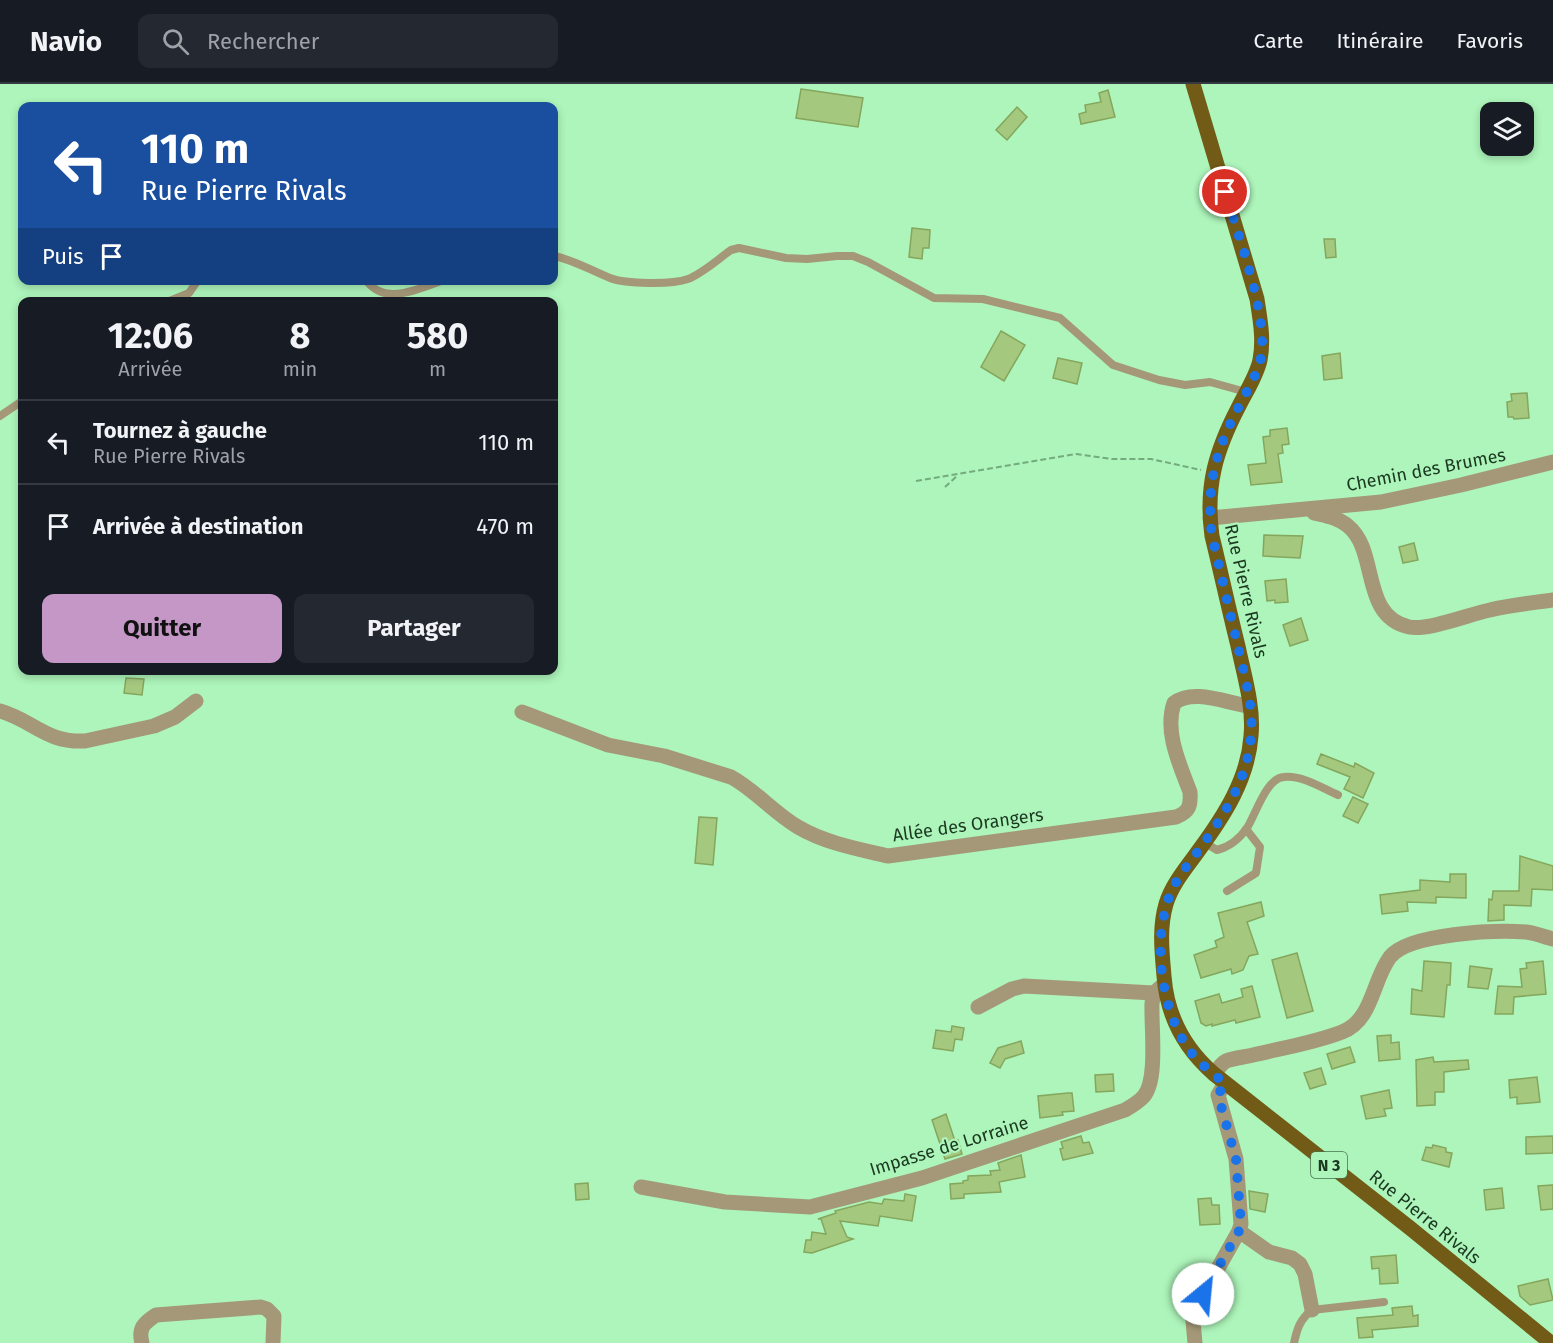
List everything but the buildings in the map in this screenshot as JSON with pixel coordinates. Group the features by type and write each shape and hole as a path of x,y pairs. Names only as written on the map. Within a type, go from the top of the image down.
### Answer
{"main road":[{"name":"Rue Pierre Rivals","path":"1193,84 1257,299 1262,334 1260,361 1220,446 1212,472 1210,518 1212,536 1244,671 1251,736 1241,779 1227,808 1174,886 1167,903 1161,939 1159,989 1175,1026 1194,1056 1219,1079 1410,1228 1551,1343"},
{"name":"Rue Pierre Rivals","path":"1506,1308 1521,1328 1537,1343"}],"street":[{"name":"Chemin des Brumes","path":"1210,518 1381,502 1553,462"},
{"name":"Chemin des Brumes","path":"1305,510 1337,519 1354,532 1365,553 1375,597 1389,615 1408,627 1431,625 1491,609 1553,600"},
{"name":"Allée des Orangers","path":"522,712 608,745 664,756 731,777 741,782 777,813 800,828 845,847 888,856 1176,817 1184,814 1191,802 1190,792 1172,736 1170,715 1174,703 1186,697 1249,706"},
{"path":"0,711 23,720 50,736 74,741 154,726 175,717 196,701"},
{"path":"1195,1343 1193,1321 1195,1308 1241,1224 1236,1159 1218,1095 1219,1079 1226,1062 1322,1038 1342,1032 1354,1025 1364,1014 1391,956 1414,942 1476,933 1528,932 1553,939"},
{"path":"978,1007 1012,989 1024,986 1159,989"},
{"name":"Impasse de Lorraine","path":"641,1187 725,1202 810,1207 922,1179 1125,1110 1138,1102 1149,1088 1152,1072 1151,1028 1159,989"},
{"path":"1239,1231 1269,1252 1292,1258 1300,1264 1305,1274 1312,1310"},
{"path":"142,1343 140,1334 143,1324 156,1316 261,1307 274,1316 273,1343"}],"lane":[{"path":"558,257 580,263 612,279 627,282 671,282 687,279 730,250 739,248 786,258 853,256 868,261 934,298 983,299 1060,318 1113,365 1159,380 1185,385 1210,382 1246,392"},
{"path":"179,297 189,293 195,285"},
{"path":"371,285 378,291 396,296 429,285"},
{"path":"0,417 18,404"},
{"path":"1204,843 1218,850 1227,848 1246,829 1276,778 1295,777 1338,795"},
{"path":"1227,891 1256,873 1260,847 1246,829"},
{"path":"1294,1343 1297,1328 1303,1316 1312,1310 1384,1302"}],"path":[{"path":"916,481 1076,454 1112,459 1151,459 1212,472"},
{"path":"945,487 958,475"}],"route":[{"path":"1203,1294 1241,1224 1236,1159 1218,1095 1225,1083 1194,1056 1175,1026 1169,1009 1164,984 1161,939 1162,923 1174,886 1227,808 1238,787 1251,736 1251,716 1244,671 1212,536 1210,518 1212,472 1220,446 1260,361 1262,334 1257,299 1225,192"}]}
